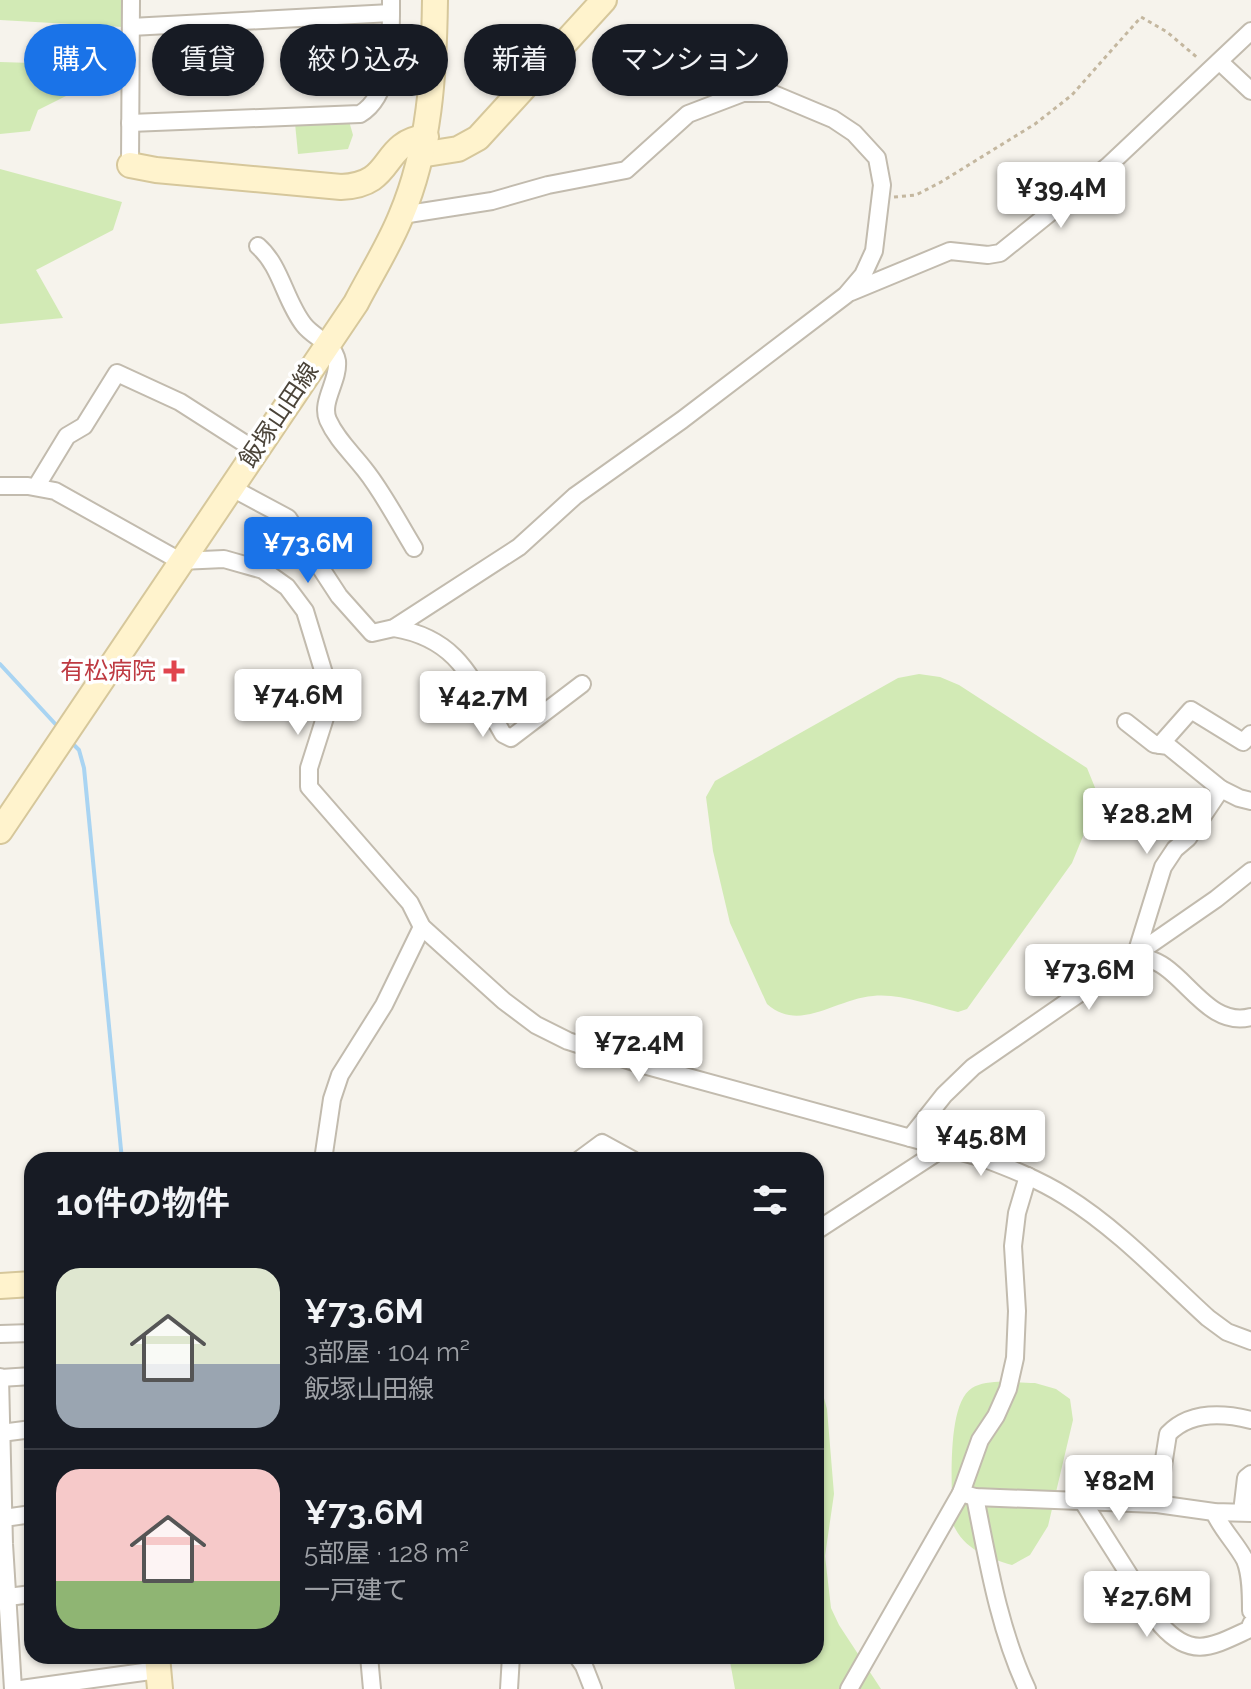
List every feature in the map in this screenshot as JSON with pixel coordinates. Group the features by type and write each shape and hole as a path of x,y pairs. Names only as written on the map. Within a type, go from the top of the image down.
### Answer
{"main road":[{"name":"飯塚山田線","path":"0,831 356,303 402,215 423,146 435,37 435,0"},
{"path":"130,165 341,187 359,186 371,181 383,170 397,148 409,139 423,146 458,149 478,138 604,0"},
{"path":"0,1286 24,1284"}],"street":[{"path":"131,0 131,24"},
{"path":"130,123 360,114 371,108 379,98 391,40 391,6 136,27"},
{"path":"846,295 950,251 988,255 1000,253 1108,166 1251,31"},
{"path":"1215,66 1251,91"},
{"path":"230,487 288,518 339,596 372,633 394,628 519,547 575,496 682,420 846,295 863,275 874,251 882,185 877,158 854,133 833,119 771,93 743,93 688,114 626,170 548,185 492,201 402,215"},
{"path":"130,96 130,165"},
{"path":"258,246 269,256 288,299 305,327 327,344 337,357 337,376 327,403 326,416 335,434 367,472 414,548"},
{"path":"36,487 67,436 84,426 117,373 180,402 255,450"},
{"path":"0,486 55,491 180,561 224,559 263,570 287,587 305,611 326,680 329,705 309,768 309,787 410,903 422,927 536,1025 568,1041 640,1064 980,1157 1028,1176 1065,1196 1101,1222 1208,1318 1227,1332 1251,1341"},
{"path":"394,628 426,635 441,643 470,678 503,734 511,738 582,684"},
{"path":"1160,745 1191,710 1243,742 1251,734"},
{"path":"1126,722 1141,736 1168,746 1221,789 1251,801"},
{"path":"1136,954 1163,867 1175,849 1188,838 1221,789"},
{"path":"910,1138 944,1095 973,1067 1057,1012 1251,871"},
{"path":"324,1152 332,1099 340,1075 384,1005 422,927"},
{"path":"1136,954 1168,969 1213,1010 1241,1020 1251,1017"},
{"path":"590,1152 602,1143 618,1152"},
{"path":"824,1226 945,1147"},
{"path":"849,1689 968,1495 980,1440 996,1416 1008,1389 1015,1358 1017,1311 1013,1246 1017,1213 1028,1176"},
{"path":"0,1334 24,1333"},
{"path":"13,1689 2,1544 0,1378 24,1376"},
{"path":"1157,1504 1168,1434 1176,1425 1202,1416 1224,1413 1251,1420"},
{"path":"1,1433 24,1430"},
{"path":"968,1495 1157,1504 1246,1513 1246,1478 1251,1474"},
{"path":"968,1495 998,1606 1027,1689"},
{"path":"1083,1502 1161,1625 1172,1637 1187,1646 1210,1647 1251,1628"},
{"path":"1214,1512 1222,1530 1246,1561 1251,1611"},
{"path":"4,1518 24,1515"},
{"path":"8,1597 24,1595"},
{"path":"370,1664 372,1689"},
{"path":"509,1689 511,1664"},
{"path":"583,1664 593,1689"},
{"path":"21,1689 158,1672"}],"path":[{"path":"882,196 916,195 1035,124 1072,95 1141,17 1215,66"}],"green space":[{"path":"0,0 123,0 123,24 0,20"},
{"path":"0,62 24,63 24,96 66,96 38,110 30,131 0,134"},
{"path":"349,121 353,135 348,149 298,154 295,123"},
{"path":"0,169 122,202 113,230 36,270 63,318 0,324"},
{"path":"919,674 940,677 959,685 1087,768 1096,790 1093,812 1072,863 967,1009 958,1012 905,998 873,996 805,1015 779,1012 767,1004 730,923 713,851 706,797 715,781 898,678"},
{"path":"994,1382 1035,1383 1056,1389 1070,1399 1073,1420 1048,1526 1030,1555 1012,1565 969,1546 952,1522 954,1430 963,1397 972,1388"},
{"path":"824,1398 834,1494 825,1556 831,1608 881,1689 735,1689 730,1664 824,1664"}],"waterway":[{"path":"0,664 59,728"},
{"path":"70,741 79,750 84,768 121,1152"}],"place":[{"name":"有松病院","path":"174,671"}]}
